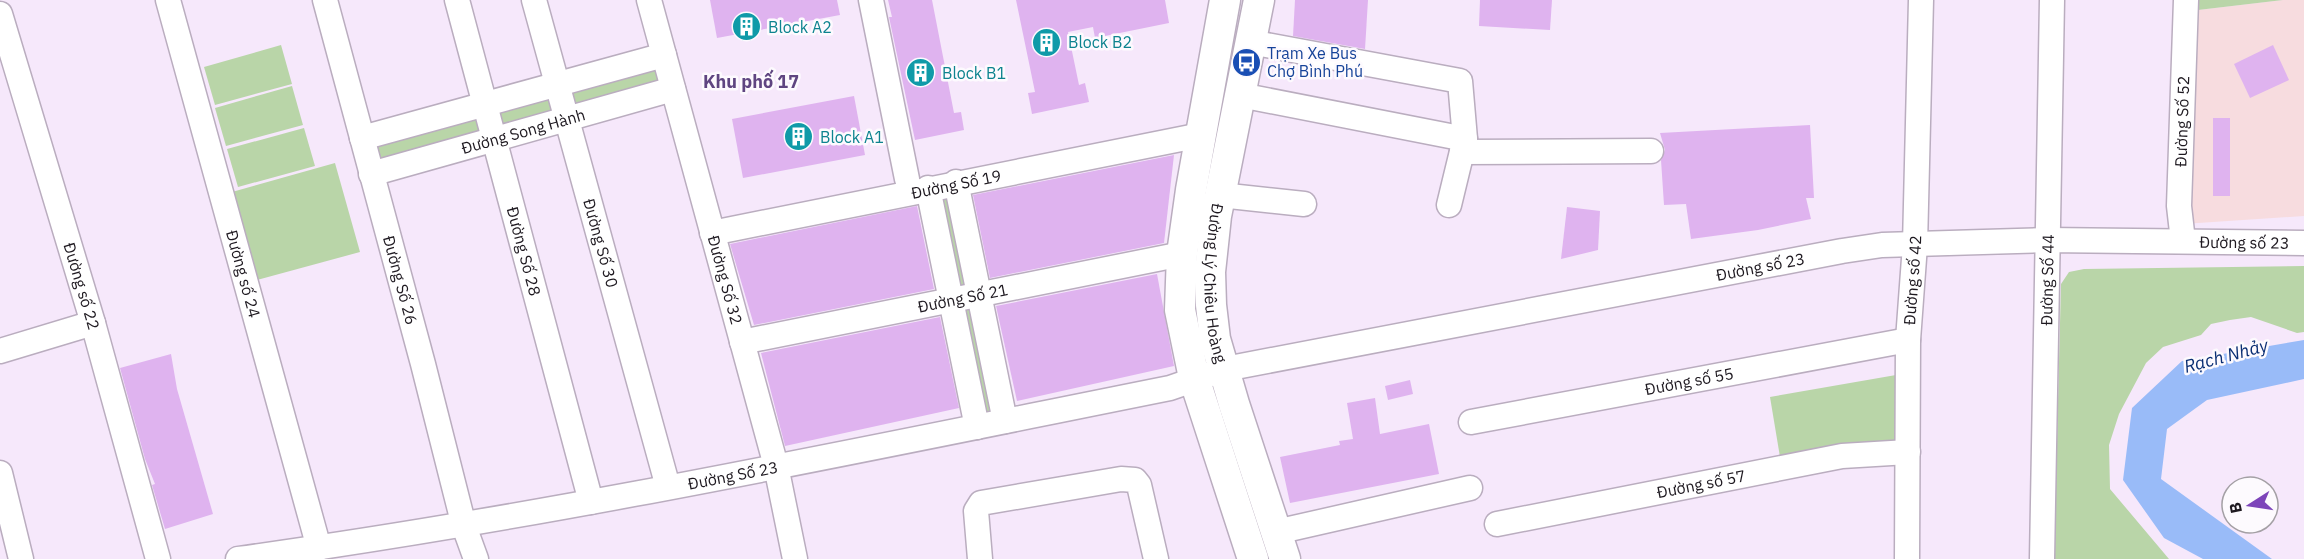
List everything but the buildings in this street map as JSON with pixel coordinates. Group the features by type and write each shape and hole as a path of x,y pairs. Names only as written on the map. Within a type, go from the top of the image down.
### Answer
{"main road":[{"name":"Đường Lý Chiêu Hoàng","path":"1225,0 1182,254 1180,310 1194,378 1253,559"},
{"name":"Đường Lý Chiêu Hoàng","path":"1259,0 1220,195 1210,272 1215,339 1280,545"}],"street":[{"name":"Đường số 24","path":"168,0 319,548"},
{"name":"Đường Số 26","path":"325,0 464,526 476,559"},
{"name":"Đường Số 28","path":"456,0 591,502"},
{"name":"Đường Số 30","path":"534,0 669,487"},
{"name":"Đường Số 32","path":"649,0 776,466 795,559"},
{"path":"871,0 917,184 951,300 977,426"},
{"name":"Đường số 42","path":"1907,559 1908,340 1915,245 1921,0"},
{"name":"Đường Số 44","path":"2042,559 2052,0"},
{"name":"Đường Số 52","path":"2183,241 2179,206 2186,0"},
{"name":"Đường số 22","path":"0,14 93,323 158,559"},
{"path":"1250,42 1460,81 1463,146 1449,205"},
{"path":"362,138 664,55"},
{"name":"Đường Song Hành","path":"371,174 673,89"},
{"path":"1240,94 1463,146 1651,151"},
{"name":"Đường Số 19","path":"712,233 917,184 956,183 1201,135"},
{"path":"956,183 1005,421"},
{"path":"1220,195 1304,204"},
{"name":"Đường số 23","path":"1225,369 1842,251 1882,246 2047,240 2304,243"},
{"name":"Đường Số 21","path":"742,342 1182,254"},
{"path":"0,351 93,323"},
{"name":"Đường số 55","path":"1471,422 1908,340"},
{"name":"Đường Số 23","path":"238,559 464,526 669,487 1170,388 1225,369"},
{"name":"Đường số 57","path":"1497,524 1842,456 1908,452"},
{"path":"0,474 21,559"},
{"path":"980,559 976,512 981,503 1121,479 1135,480 1139,485 1156,559"},
{"path":"1280,545 1470,488"}],"shaded area":[{"path":"2283,0 2304,0 2304,216 2183,224 2198,10"}],"green space":[{"path":"2199,0 2283,0 2198,10"},
{"path":"281,45 292,84 215,105 204,67"},
{"path":"660,62 665,85 571,111 565,88"},
{"path":"292,86 303,125 226,146 215,108"},
{"path":"553,91 560,115 498,132 491,108"},
{"path":"480,112 486,135 378,165 373,140"},
{"path":"304,128 315,166 238,187 227,149"},
{"path":"335,163 360,252 257,280 232,192"},
{"path":"952,189 972,289 956,293 935,192"},
{"path":"2304,266 2304,332 2297,333 2251,317 2211,324 2201,335 2163,347 2146,363 2119,414 2109,445 2110,489 2169,559 2054,559 2061,284 2069,272 2084,269"},
{"path":"975,301 997,413 981,416 957,304"},
{"path":"1896,375 1900,456 1783,475 1770,397"}],"water":[{"name":"Rạch Nhảy","path":"2304,340 2304,379 2207,400 2167,429 2161,479 2220,522 2220,535 2239,535 2272,559 2203,559 2164,538 2123,480 2132,408 2182,361"}],"place":[{"name":"Block A2","path":"747,27"},
{"name":"Block B2","path":"1047,42"},
{"name":"Trạm Xe Bus Chợ Bình Phú","path":"1246,62"},
{"name":"Block B1","path":"921,73"},
{"name":"Block A1","path":"799,137"}],"district":[{"name":"Khu phố 17","path":"751,82"}]}
